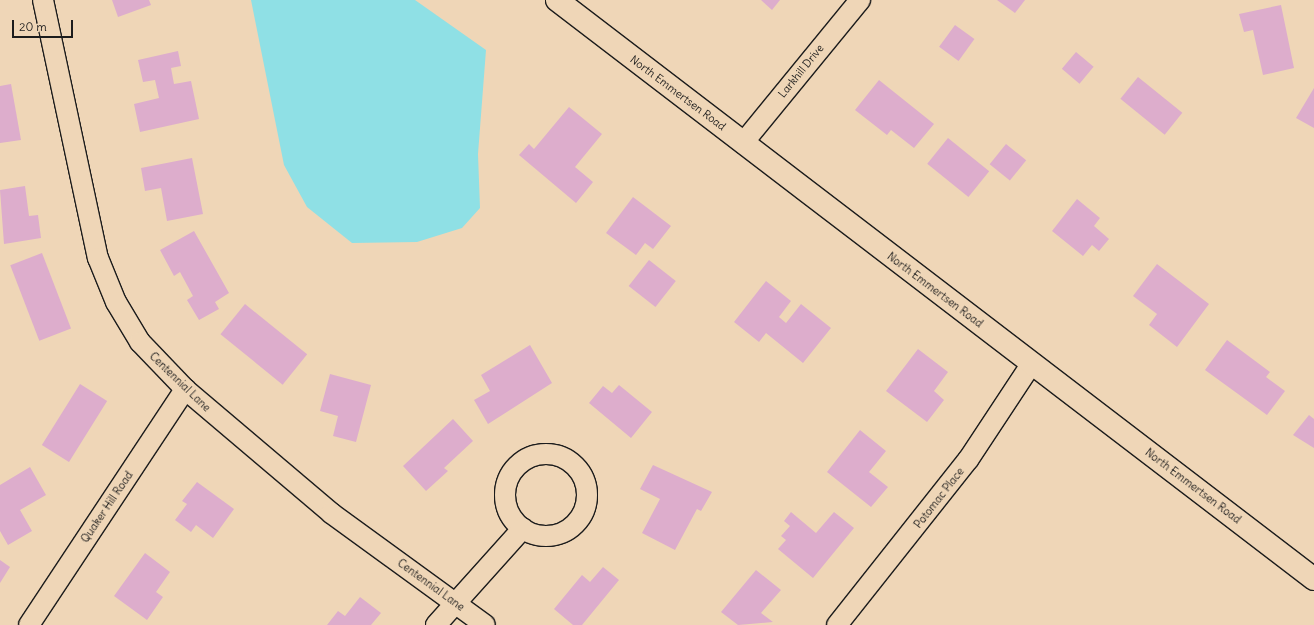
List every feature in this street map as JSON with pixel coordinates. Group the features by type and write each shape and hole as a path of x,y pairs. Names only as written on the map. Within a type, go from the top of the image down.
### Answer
{"street":[{"name":"Centennial Lane","path":"43,0 106,280 140,342 185,390 331,513 485,625"},
{"name":"North Emmertsen Road","path":"556,0 1314,579"},
{"name":"Larkhill Drive","path":"743,143 860,0"},
{"name":"Potomac Place","path":"837,625 968,460 1032,363"},
{"name":"Quaker Hill Road","path":"28,625 185,390"},
{"path":"543,454 569,460 584,477 588,492 581,518 571,529 554,536 534,535 523,528 509,513 505,498 511,473 523,461 543,454"},
{"path":"436,625 455,602 523,528"}],"water":[{"path":"251,0 415,0 486,50 478,154 480,208 462,228 417,242 352,243 307,207 284,165"}],"building":[{"path":"112,0 149,0 151,5 118,17"},
{"path":"761,0 780,0 772,10"},
{"path":"997,0 1025,0 1015,13"},
{"path":"1281,5 1294,68 1263,75 1253,30 1244,32 1239,14"},
{"path":"955,25 974,39 959,61 939,47"},
{"path":"178,51 181,66 171,68 174,84 191,81 199,119 140,132 134,104 159,98 155,80 143,82 138,60"},
{"path":"1076,52 1094,67 1079,84 1062,69"},
{"path":"1138,77 1182,113 1165,135 1120,99"},
{"path":"879,80 934,124 914,148 891,130 887,135 855,110"},
{"path":"11,84 21,140 0,143 0,86"},
{"path":"1314,88 1314,128 1296,118"},
{"path":"569,107 602,134 575,167 593,182 576,203 519,155 529,144 534,149"},
{"path":"948,138 989,171 968,197 927,164"},
{"path":"1006,144 1026,160 1010,181 990,164"},
{"path":"192,158 203,214 167,221 161,188 145,191 141,168"},
{"path":"25,186 29,216 38,215 41,238 4,244 0,190"},
{"path":"633,197 671,226 653,249 645,243 636,255 606,233"},
{"path":"1077,199 1100,218 1094,226 1109,239 1099,251 1092,245 1083,256 1052,231"},
{"path":"194,231 229,293 215,302 219,309 199,320 187,300 193,296 180,272 174,276 160,250"},
{"path":"42,253 71,329 39,341 10,265"},
{"path":"649,260 676,281 655,307 629,286"},
{"path":"1157,264 1209,304 1177,347 1149,325 1157,314 1133,296"},
{"path":"766,281 791,301 779,317 786,323 801,304 831,328 803,363 766,333 759,342 734,322"},
{"path":"245,304 307,354 283,385 220,334"},
{"path":"1227,340 1270,372 1266,377 1285,391 1267,415 1205,370"},
{"path":"530,345 552,383 488,424 474,400 490,391 481,375"},
{"path":"918,349 948,372 934,391 944,400 927,422 886,391"},
{"path":"330,374 371,385 356,442 333,436 338,416 320,411"},
{"path":"80,384 107,401 69,462 42,445"},
{"path":"619,385 652,412 631,438 589,403 603,386 612,393"},
{"path":"1309,415 1314,419 1314,448 1293,435"},
{"path":"453,419 473,441 444,468 448,471 426,491 403,466"},
{"path":"860,430 886,451 869,472 888,487 871,507 827,472"},
{"path":"653,465 712,492 701,511 697,509 675,550 642,533 660,499 640,489"},
{"path":"30,467 46,495 20,510 32,531 8,545 0,531 0,485"},
{"path":"197,482 234,509 213,538 196,525 191,532 175,520 187,504 182,501"},
{"path":"791,512 816,533 834,512 854,528 813,578 778,549 786,540 781,536 790,526 784,521"},
{"path":"145,553 170,572 156,592 163,597 147,620 114,596"},
{"path":"0,560 10,567 0,583"},
{"path":"603,567 619,580 582,625 573,625 554,609 582,575 590,582"},
{"path":"756,570 781,590 761,613 773,622 738,625 721,612"},
{"path":"360,597 381,613 371,625 327,625 338,611 345,616"}]}
